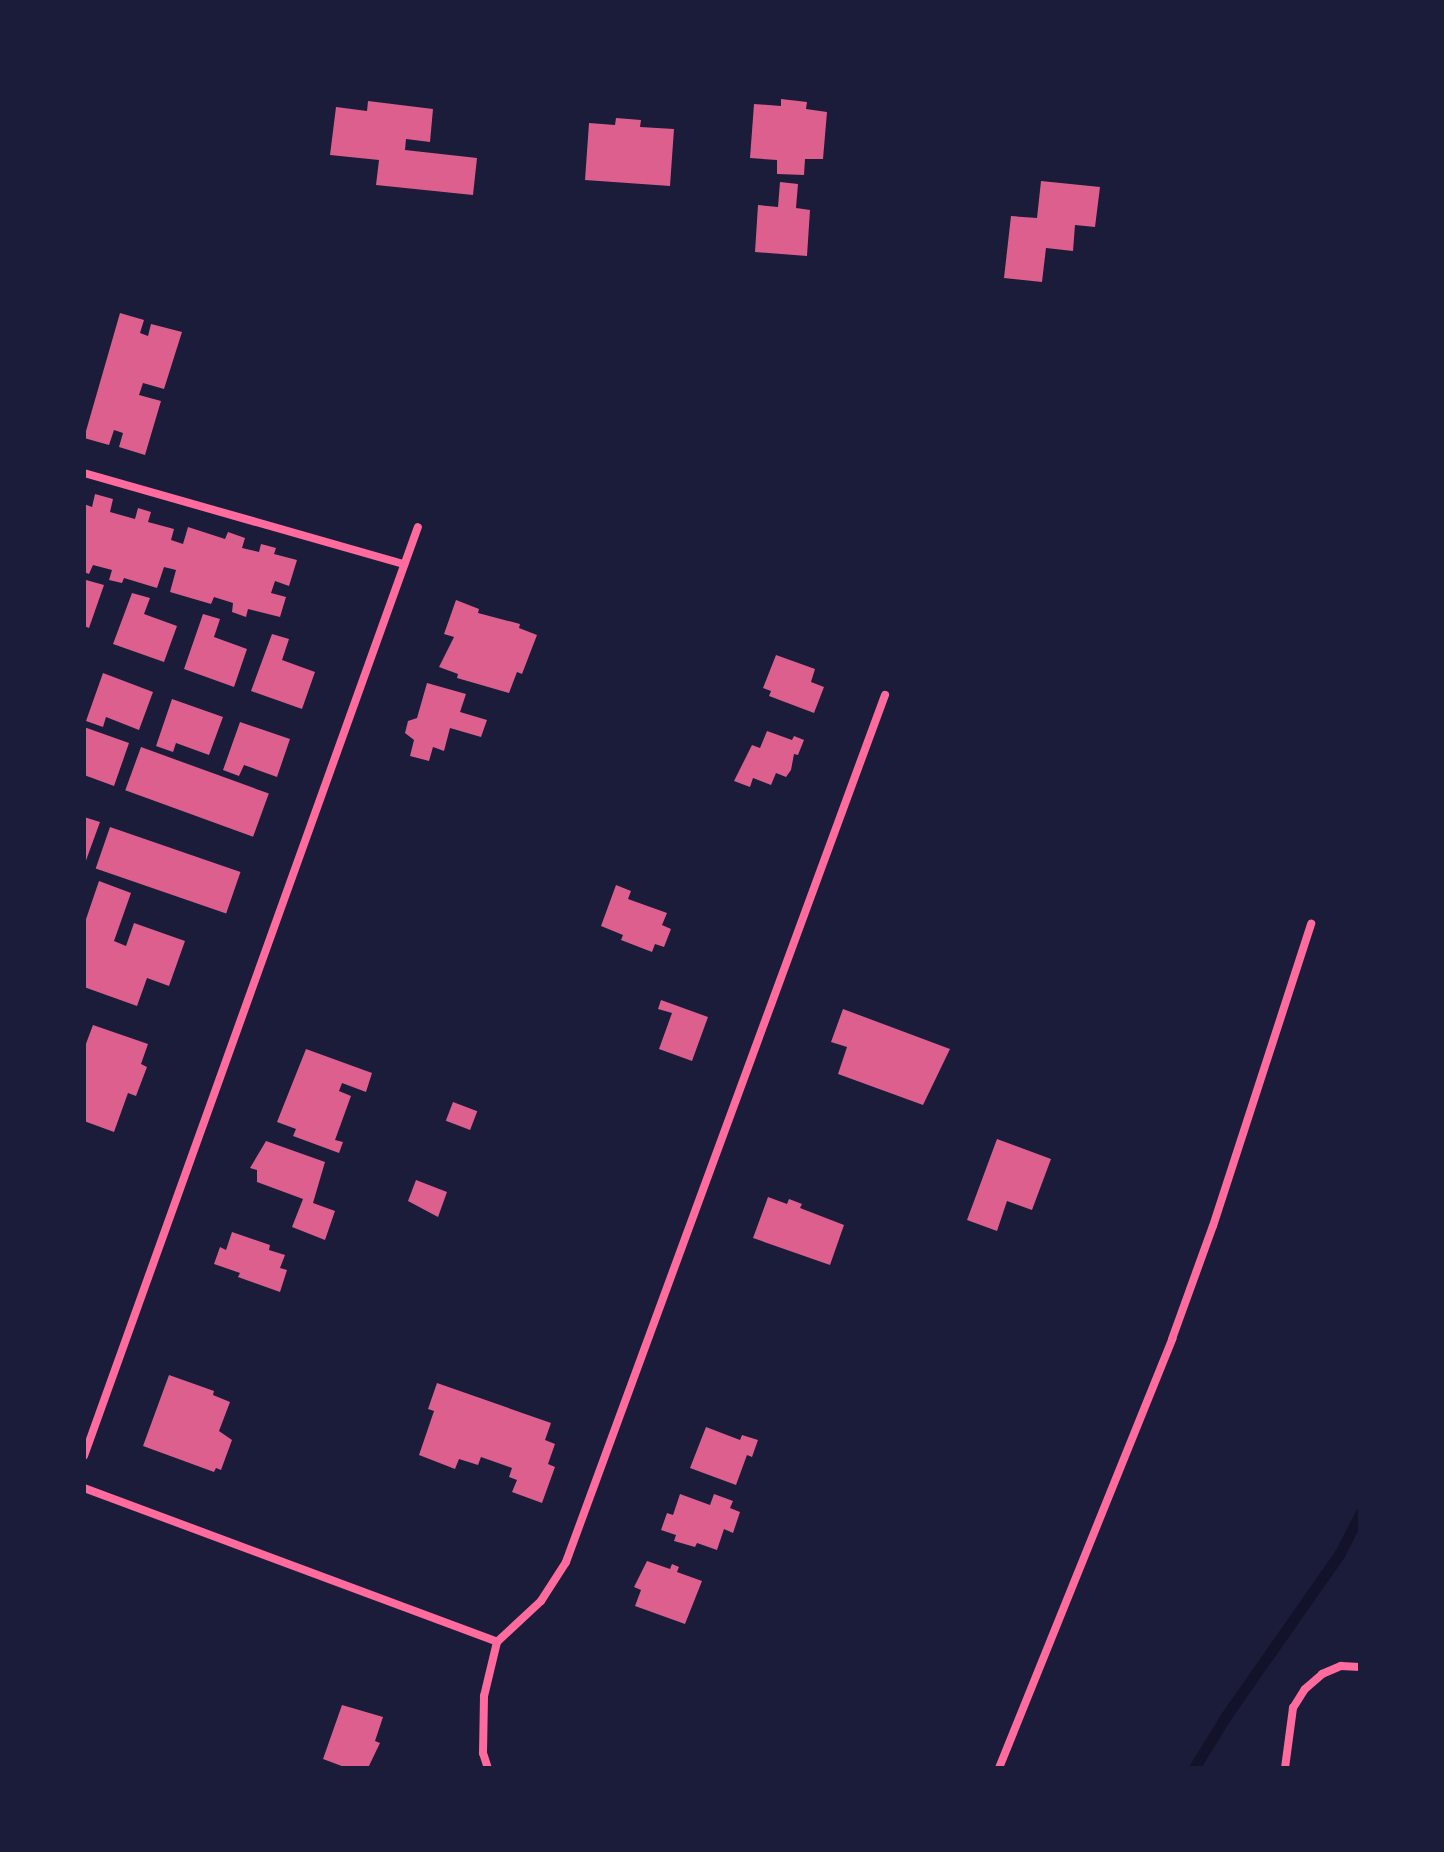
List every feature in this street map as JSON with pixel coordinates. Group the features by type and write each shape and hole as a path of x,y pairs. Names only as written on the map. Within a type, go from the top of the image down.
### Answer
{"street":[{"path":"84,473 404,564"},
{"path":"84,1456 418,527"},
{"path":"488,1768 483,1753 484,1696 497,1642 541,1601 566,1562 885,695"},
{"path":"999,1768 1172,1339 1213,1226 1311,924"},
{"path":"84,1488 497,1642"},
{"path":"1285,1768 1293,1708 1305,1689 1322,1674 1341,1666 1360,1667"}],"building":[{"path":"781,99 807,102 806,109 827,112 823,159 805,159 804,175 777,174 777,160 750,158 754,104 781,106"},
{"path":"368,101 433,109 430,142 406,139 405,150 477,158 473,195 376,185 379,160 330,155 336,107 367,111"},
{"path":"616,118 641,120 640,127 674,129 670,186 585,180 589,123 615,125"},
{"path":"1041,181 1100,187 1095,227 1075,225 1073,251 1046,248 1042,282 1004,278 1011,216 1037,218"},
{"path":"780,182 798,184 796,208 810,210 807,256 755,252 758,205 778,207"},
{"path":"120,313 144,320 140,333 148,336 151,324 182,332 164,389 143,383 139,395 161,401 145,455 119,447 123,433 114,430 109,445 84,438"},
{"path":"95,494 113,499 110,512 135,519 138,508 151,512 148,522 174,529 171,540 183,544 188,527 225,539 228,532 245,538 242,548 259,552 261,544 276,548 274,554 297,560 289,586 275,581 271,593 286,597 280,617 248,609 246,617 232,612 233,603 214,597 211,604 170,592 176,570 164,567 157,588 124,578 122,583 109,580 112,570 93,565 89,574 84,572 84,504 92,507"},
{"path":"86,580 104,585 89,628 84,626"},
{"path":"132,593 150,598 144,614 177,626 164,662 113,644"},
{"path":"456,600 479,609 478,613 520,624 519,628 537,635 522,674 517,672 509,693 457,678 458,674 439,667 454,637 444,634"},
{"path":"203,614 220,619 214,637 247,649 234,687 184,669"},
{"path":"272,634 289,639 282,660 315,672 302,709 251,691"},
{"path":"776,655 815,669 811,682 824,687 814,713 769,696 771,691 763,688"},
{"path":"103,673 153,692 139,730 106,717 103,727 86,721"},
{"path":"427,683 466,694 460,712 487,720 481,737 450,728 444,751 433,747 429,761 410,756 414,740 405,733 408,721 417,718"},
{"path":"172,699 223,717 209,755 176,743 173,752 156,746"},
{"path":"240,722 290,739 277,777 244,765 239,776 223,770"},
{"path":"84,727 129,743 114,786 84,775"},
{"path":"767,731 792,740 794,736 804,740 798,755 794,754 791,770 786,777 776,773 771,785 753,778 750,787 734,781 752,745 760,748"},
{"path":"141,747 269,794 253,837 125,790"},
{"path":"84,817 100,822 84,866"},
{"path":"110,827 240,872 226,914 96,869"},
{"path":"99,881 131,893 114,941 126,946 134,923 185,941 169,986 147,978 137,1006 84,987 84,925"},
{"path":"616,885 631,891 628,899 667,913 662,925 671,929 664,947 655,944 652,952 621,940 623,935 601,926"},
{"path":"661,1000 708,1017 692,1061 659,1049 672,1013 658,1009"},
{"path":"843,1009 950,1049 923,1105 838,1074 847,1047 831,1042"},
{"path":"93,1025 148,1044 141,1064 147,1067 136,1096 128,1093 114,1132 84,1121 84,1049"},
{"path":"306,1049 372,1073 366,1092 342,1083 339,1091 351,1096 335,1140 343,1142 339,1153 293,1136 296,1129 277,1122"},
{"path":"453,1102 477,1111 470,1130 446,1121"},
{"path":"997,1139 1051,1159 1032,1210 1007,1201 997,1231 967,1220"},
{"path":"266,1141 325,1162 313,1203 335,1211 325,1240 292,1227 303,1199 257,1182 257,1170 250,1168"},
{"path":"416,1180 447,1192 438,1217 408,1201"},
{"path":"768,1197 787,1204 789,1199 802,1204 800,1208 844,1225 830,1265 753,1238"},
{"path":"232,1232 270,1245 269,1250 285,1255 280,1268 287,1270 280,1292 238,1277 240,1273 214,1264 220,1247 226,1250"},
{"path":"169,1375 214,1391 213,1395 230,1402 219,1431 232,1440 221,1470 216,1468 214,1472 143,1446"},
{"path":"437,1383 551,1423 545,1440 555,1444 548,1464 555,1467 542,1503 512,1492 517,1480 509,1477 512,1468 481,1457 478,1465 459,1459 455,1469 419,1455 434,1411 428,1409"},
{"path":"706,1427 740,1440 742,1435 758,1440 752,1457 747,1455 736,1485 690,1468"},
{"path":"680,1494 710,1505 714,1494 733,1501 730,1508 740,1512 733,1533 724,1529 717,1550 697,1543 695,1547 674,1541 676,1535 661,1530 667,1513 673,1515"},
{"path":"647,1561 670,1569 672,1564 679,1567 677,1572 702,1581 685,1624 635,1606 641,1590 634,1587"},
{"path":"342,1705 383,1717 375,1741 380,1743 368,1768 347,1768 323,1759"}],"waterway":[{"path":"1194,1768 1226,1716 1340,1553 1360,1514"}]}
